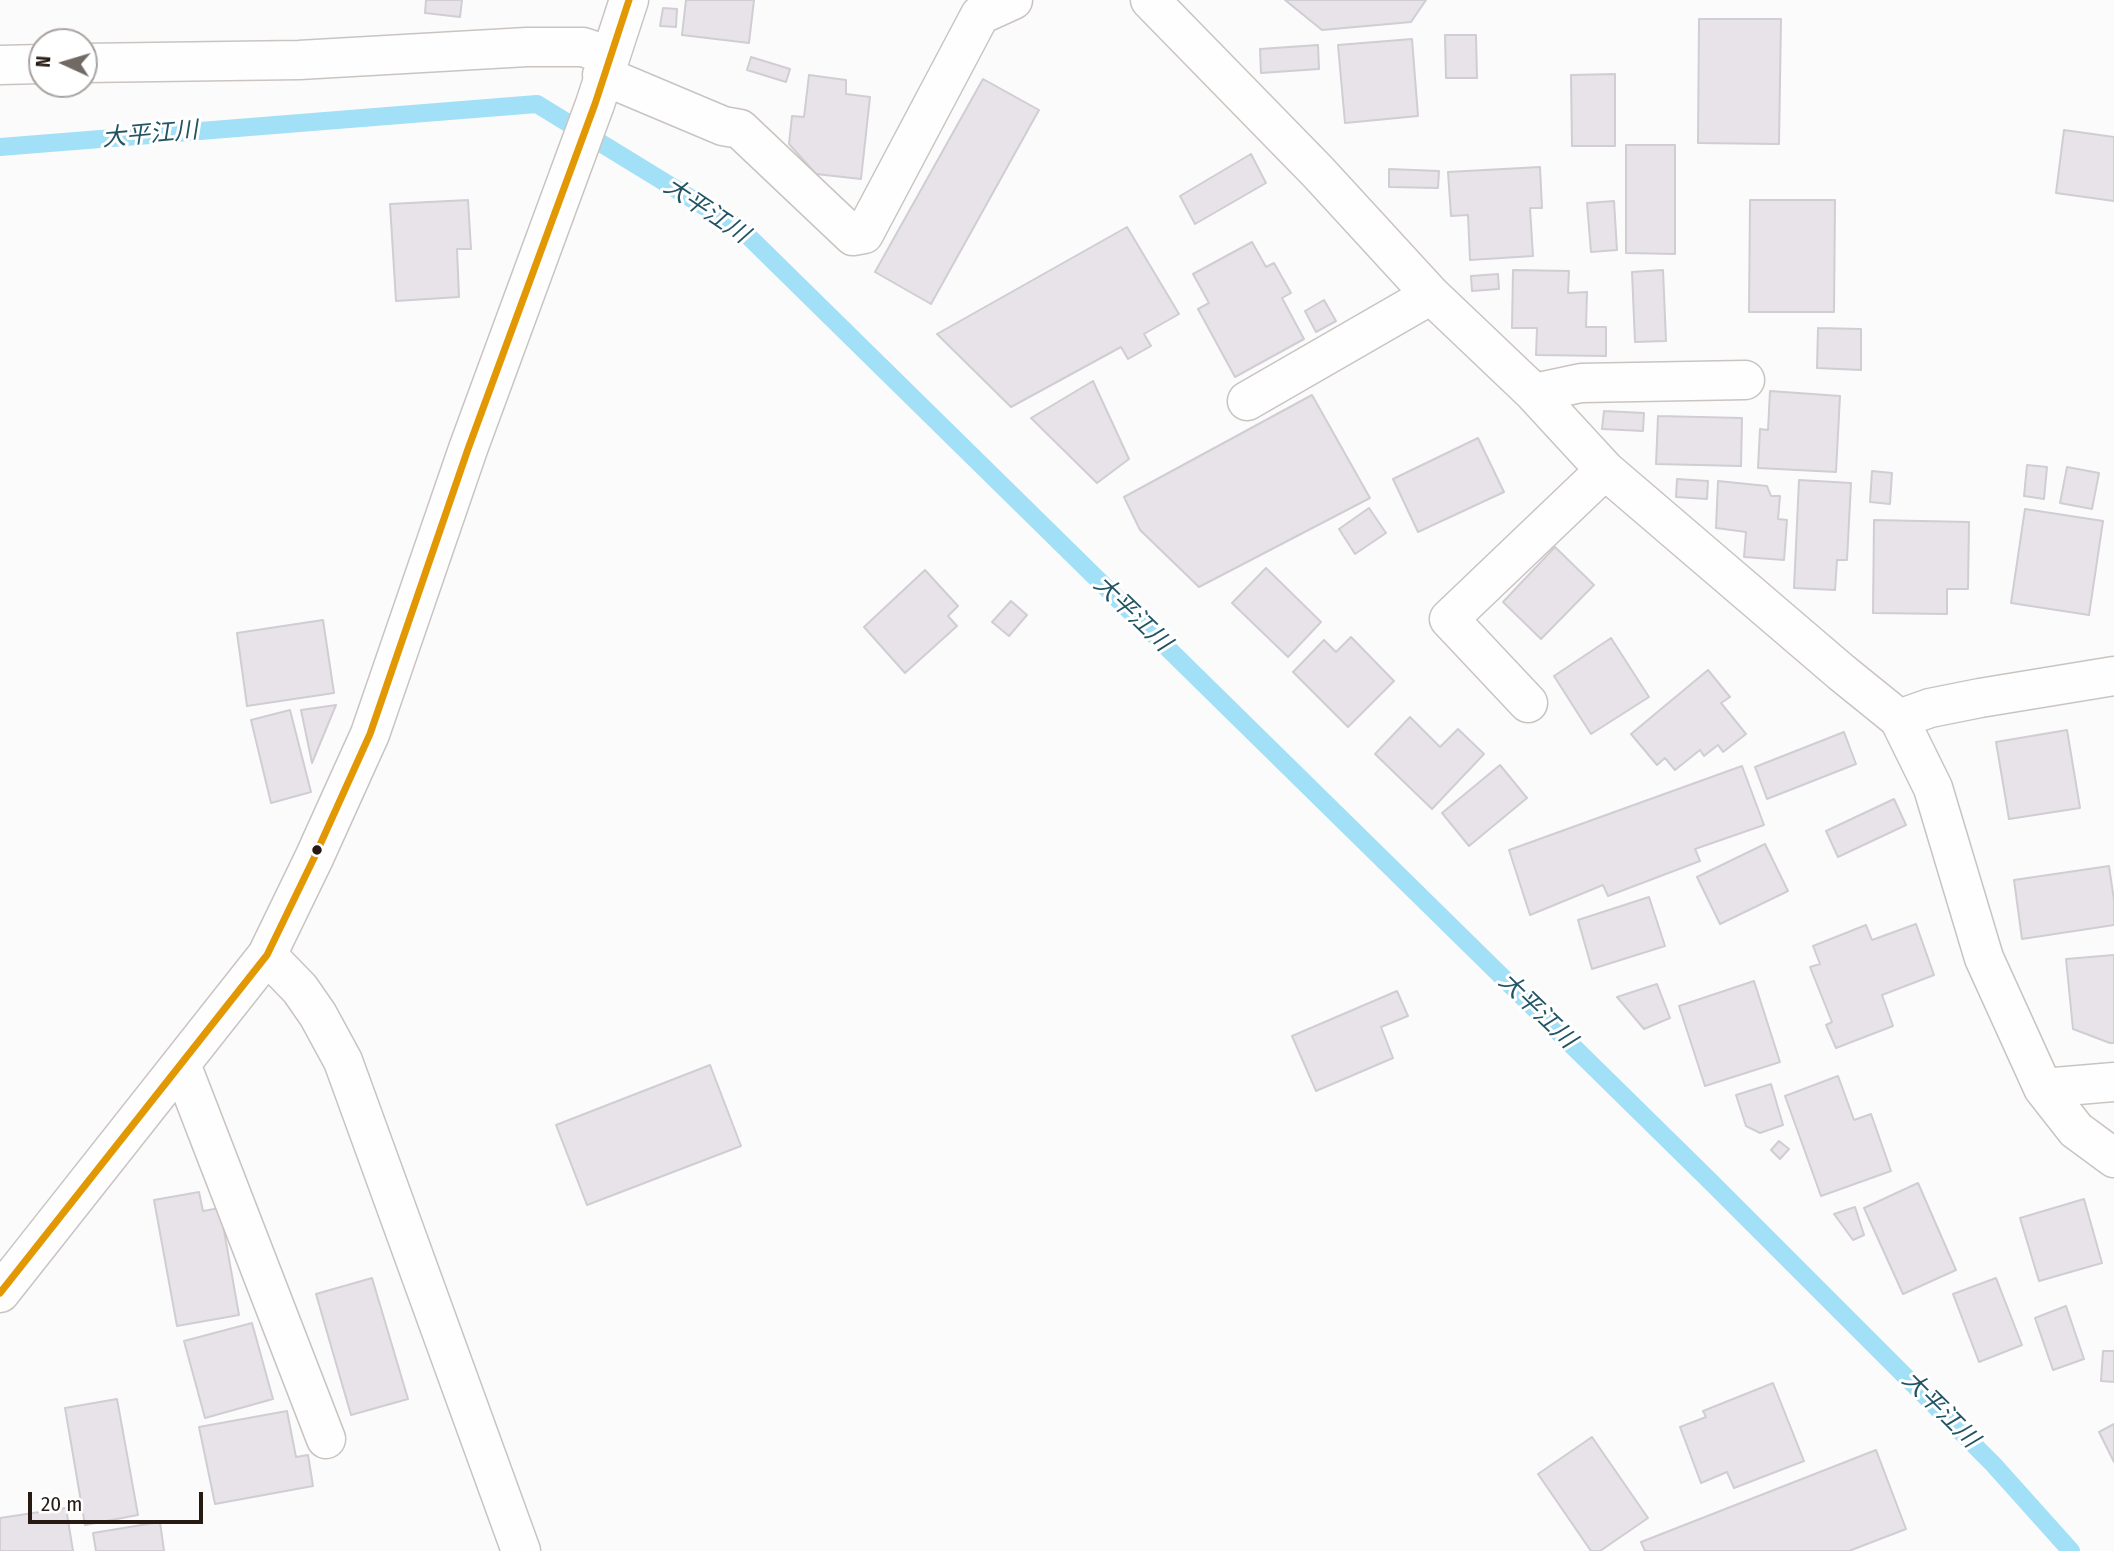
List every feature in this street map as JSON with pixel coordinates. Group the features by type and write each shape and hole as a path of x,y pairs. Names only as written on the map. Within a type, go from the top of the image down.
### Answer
{"street":[{"path":"0,1293 267,955 370,734 468,449 629,0"},
{"path":"98,63 299,60 527,47 583,47 602,79 723,126 740,129 853,236 864,234 980,15 1013,0"},
{"path":"1150,0 1318,172 1431,295 1534,393 1605,470 1899,719 1933,788 1984,958 2043,1088 2076,1130 2114,1158"},
{"path":"0,65 28,64"},
{"path":"1247,401 1431,295"},
{"path":"1534,393 1581,383 1745,380"},
{"path":"1528,702 1449,619 1605,470"},
{"path":"1899,719 1930,708 2114,676"},
{"path":"267,955 300,989 318,1015 343,1061 521,1551"},
{"path":"181,1063 326,1439"},
{"path":"2043,1088 2114,1082"}],"building":[{"path":"426,0 462,0 460,17 425,13"},
{"path":"686,0 754,0 749,43 682,35"},
{"path":"1285,0 1426,0 1411,22 1322,30"},
{"path":"663,8 677,9 676,27 660,26"},
{"path":"1699,19 1781,19 1779,144 1698,143"},
{"path":"1445,35 1476,35 1477,78 1446,78"},
{"path":"1412,39 1418,116 1345,123 1338,45"},
{"path":"1318,45 1319,69 1261,73 1260,49"},
{"path":"751,57 790,69 786,82 747,70"},
{"path":"1615,74 1615,146 1572,146 1571,75"},
{"path":"809,75 846,80 846,94 870,97 861,179 816,174 789,144 792,116 804,117"},
{"path":"983,79 1039,110 931,304 875,272"},
{"path":"2064,130 2114,137 2114,201 2056,193"},
{"path":"1626,145 1675,145 1675,254 1626,253"},
{"path":"1251,154 1266,183 1195,224 1180,196"},
{"path":"1540,167 1542,208 1530,208 1533,256 1470,260 1468,215 1451,216 1448,172"},
{"path":"1389,169 1439,171 1438,188 1389,187"},
{"path":"468,200 471,249 457,249 459,297 396,301 390,204"},
{"path":"1750,200 1835,200 1834,312 1749,312"},
{"path":"1614,201 1617,250 1591,252 1587,203"},
{"path":"1127,227 1179,314 1144,334 1151,346 1128,359 1121,347 1011,407 937,334"},
{"path":"1252,242 1266,267 1274,263 1291,293 1282,298 1304,339 1235,377 1198,309 1209,303 1193,274"},
{"path":"1513,270 1569,271 1568,293 1587,292 1586,327 1606,327 1606,356 1536,355 1537,328 1512,328"},
{"path":"1663,270 1666,341 1635,342 1632,272"},
{"path":"1498,274 1499,289 1472,291 1471,276"},
{"path":"1324,300 1336,321 1316,332 1305,311"},
{"path":"1818,328 1861,329 1861,370 1817,368"},
{"path":"1093,381 1129,459 1097,483 1031,418"},
{"path":"1770,391 1840,396 1836,472 1758,468 1760,429 1768,430"},
{"path":"1312,395 1370,498 1199,587 1140,530 1124,497"},
{"path":"1604,411 1644,413 1643,431 1602,429"},
{"path":"1658,416 1742,418 1741,466 1656,464"},
{"path":"1478,438 1504,492 1418,532 1393,479"},
{"path":"2027,465 2047,467 2044,499 2024,496"},
{"path":"2067,467 2099,473 2092,509 2060,503"},
{"path":"1872,471 1892,473 1890,504 1870,502"},
{"path":"1677,479 1708,481 1707,499 1676,497"},
{"path":"1799,480 1851,483 1847,560 1837,560 1835,590 1794,588"},
{"path":"1718,481 1767,486 1771,496 1780,496 1778,519 1787,520 1784,560 1744,557 1746,532 1716,528"},
{"path":"1369,508 1386,533 1355,554 1339,529"},
{"path":"2025,509 2103,521 2089,615 2011,603"},
{"path":"1874,520 1969,522 1968,589 1947,589 1947,614 1873,613"},
{"path":"1555,547 1594,585 1541,639 1503,602"},
{"path":"1266,568 1321,622 1288,657 1232,603"},
{"path":"925,570 958,606 948,616 957,626 905,673 864,627"},
{"path":"1011,601 1027,615 1009,636 992,622"},
{"path":"323,620 334,693 247,706 237,633"},
{"path":"1351,637 1394,681 1348,727 1293,672 1324,640 1336,652"},
{"path":"1611,638 1649,697 1591,734 1554,676"},
{"path":"1708,670 1730,697 1721,703 1746,734 1723,752 1718,745 1704,756 1700,750 1675,770 1665,758 1657,765 1631,734"},
{"path":"336,705 312,763 301,710"},
{"path":"290,710 311,792 271,803 251,720"},
{"path":"1410,717 1440,747 1458,729 1484,754 1432,809 1375,754"},
{"path":"2067,730 2080,808 2009,819 1996,742"},
{"path":"1844,732 1856,764 1767,799 1755,767"},
{"path":"1500,765 1527,798 1469,846 1442,813"},
{"path":"1742,766 1764,825 1695,849 1700,861 1608,896 1603,885 1530,915 1509,850"},
{"path":"1894,799 1906,825 1838,857 1826,831"},
{"path":"1765,844 1788,891 1720,924 1697,877"},
{"path":"2109,866 2114,900 2114,925 2022,939 2014,880"},
{"path":"1649,897 1665,946 1592,969 1578,920"},
{"path":"1916,924 1934,975 1882,995 1893,1026 1836,1048 1826,1025 1832,1022 1810,967 1820,964 1813,946 1866,925 1872,940"},
{"path":"2114,955 2114,1043 2110,1043 2073,1029 2066,959"},
{"path":"1754,981 1780,1062 1705,1086 1679,1006"},
{"path":"1657,984 1670,1018 1644,1029 1617,997"},
{"path":"1397,991 1408,1016 1381,1027 1393,1058 1316,1091 1292,1036"},
{"path":"710,1065 741,1146 587,1205 556,1125"},
{"path":"1838,1076 1854,1120 1871,1114 1891,1171 1821,1196 1785,1096"},
{"path":"1771,1084 1783,1125 1760,1133 1746,1126 1736,1095"},
{"path":"1779,1141 1789,1149 1780,1159 1771,1150"},
{"path":"1918,1183 1956,1270 1903,1294 1864,1208"},
{"path":"199,1192 203,1211 220,1208 239,1315 177,1326 154,1200"},
{"path":"2084,1199 2102,1263 2039,1281 2020,1218"},
{"path":"1855,1207 1864,1235 1853,1240 1834,1214"},
{"path":"372,1278 408,1399 351,1415 316,1294"},
{"path":"1996,1278 2022,1345 1979,1362 1953,1294"},
{"path":"2066,1306 2084,1359 2053,1370 2035,1318"},
{"path":"252,1323 273,1399 205,1418 184,1341"},
{"path":"2103,1351 2114,1351 2114,1382 2101,1381"},
{"path":"1773,1383 1804,1461 1734,1488 1727,1472 1701,1483 1680,1427 1706,1417 1703,1411"},
{"path":"117,1399 138,1515 85,1525 65,1408"},
{"path":"287,1411 296,1457 308,1455 313,1486 215,1504 199,1427"},
{"path":"2114,1424 2114,1462 2099,1432"},
{"path":"1592,1437 1648,1518 1600,1551 1591,1551 1538,1474"},
{"path":"1876,1450 1906,1529 1849,1551 1645,1551 1641,1542"},
{"path":"66,1508 73,1551 0,1551 0,1518"},
{"path":"160,1522 164,1551 96,1551 93,1533"}],"waterway":[{"name":"大平江川","path":"0,147 537,104 741,229 1712,1183 1993,1464 2071,1551"}],"transit line":[{"path":"0,1293 267,955 370,734 468,449 595,104 629,0"}]}
